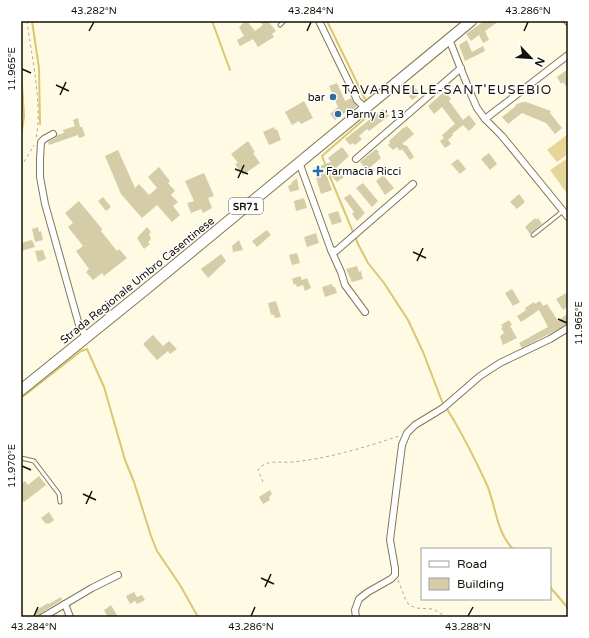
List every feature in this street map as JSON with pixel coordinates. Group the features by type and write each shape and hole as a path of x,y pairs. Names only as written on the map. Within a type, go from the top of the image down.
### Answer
{"main road":[{"name":"Strada Regionale Umbro Casentinese","path":"21,390 472,21"}],"street":[{"path":"319,21 357,100 365,108"},
{"path":"449,39 477,108 485,119 502,136 568,217"},
{"path":"485,119 568,55"},
{"path":"356,159 461,68"},
{"path":"53,134 41,142 40,177 45,204 79,325 87,337"},
{"path":"299,162 345,285 365,312"},
{"path":"331,250 336,251 413,184"},
{"path":"356,617 355,610 359,599 391,579 394,575 395,568 390,540 402,445 407,433 415,425 443,408 480,376 500,363 550,339 568,328"},
{"path":"43,617 118,575"},
{"path":"65,604 70,617"}],"lane":[{"path":"280,24 284,21"},
{"path":"533,235 563,211"},
{"path":"21,458 34,461 59,494 60,502"}],"path":[{"path":"27,21 36,90 38,120 36,138"},
{"path":"21,167 34,144"},
{"path":"263,482 258,470 262,464 270,462 292,462 336,454 407,433"},
{"path":"394,575 399,581 409,605 416,608 433,609 446,617"}],"shaded area":[{"path":"568,134 568,154 557,162 547,150"},
{"path":"568,158 568,195 550,170"}],"building":[{"path":"246,21 255,31 263,25 260,21 268,21 276,31 272,34 274,37 258,47 253,39 240,46 237,40 244,36 239,27"},
{"path":"484,21 499,21 485,31 489,40 483,43 479,35 471,41 466,34"},
{"path":"467,40 472,52 483,46 485,51 465,61 459,45"},
{"path":"568,69 568,89 563,82 561,84 557,77"},
{"path":"337,83 345,101 351,98 357,106 348,114 346,112 335,120 330,114 338,107 329,86"},
{"path":"413,85 420,94 412,100 405,91"},
{"path":"445,91 451,99 449,101 463,120 469,115 476,124 469,131 463,125 452,134 453,135 448,140 451,144 445,148 440,141 444,138 442,135 455,124 442,107 434,114 428,106"},
{"path":"304,101 313,118 301,124 299,121 292,125 285,112"},
{"path":"522,102 551,111 550,113 562,128 555,134 546,123 522,113 508,124 502,117 516,106 515,105"},
{"path":"383,109 389,116 369,131 367,129 359,136 362,139 355,145 353,143 350,145 345,139"},
{"path":"78,118 80,127 82,127 85,135 83,137 79,138 78,135 49,145 48,142 57,135 64,133 63,130 75,126 73,120"},
{"path":"407,126 414,134 402,144 407,146 414,157 410,160 402,149 400,151 397,147 393,150 388,145 390,143 389,141"},
{"path":"274,127 275,130 277,129 281,140 269,145 263,132"},
{"path":"248,141 255,152 253,153 260,163 243,175 235,164 238,163 231,154"},
{"path":"342,147 349,156 336,168 344,177 337,182 324,168 332,190 321,194 313,168 331,162 328,158"},
{"path":"376,149 381,158 367,170 360,162"},
{"path":"118,150 135,188 139,184 149,195 157,188 148,177 159,167 170,181 168,183 175,191 171,195 178,202 173,206 180,215 172,222 157,205 142,218 121,194 105,156"},
{"path":"489,153 497,164 490,170 481,159"},
{"path":"458,159 466,169 460,174 451,164"},
{"path":"204,173 214,196 208,198 212,208 203,213 201,209 191,213 187,203 194,201 185,181"},
{"path":"383,175 394,188 385,195 376,181"},
{"path":"297,178 299,190 290,192 288,186"},
{"path":"363,183 378,201 372,207 356,188"},
{"path":"350,194 365,213 357,221 352,214 354,212 344,198"},
{"path":"519,194 525,202 517,209 510,202"},
{"path":"103,197 111,207 106,211 98,201"},
{"path":"304,198 307,208 296,211 294,201"},
{"path":"79,201 102,229 101,231 117,251 119,249 127,258 104,276 102,273 93,280 86,272 89,269 76,251 83,246 68,227 73,223 65,213"},
{"path":"338,211 342,222 332,225 328,214"},
{"path":"535,218 536,220 538,218 542,224 530,234 525,227"},
{"path":"38,227 39,232 41,231 43,240 35,242 32,229"},
{"path":"147,227 151,232 149,234 151,239 148,242 150,244 144,249 137,238"},
{"path":"267,230 271,235 257,247 252,241"},
{"path":"316,233 319,243 307,247 304,237"},
{"path":"32,240 35,247 21,251 21,243"},
{"path":"239,240 243,250 233,252 232,246"},
{"path":"43,250 46,259 38,262 35,251"},
{"path":"297,253 300,263 292,265 289,255"},
{"path":"221,254 226,261 208,278 201,269"},
{"path":"357,266 359,272 361,271 363,279 352,282 346,269"},
{"path":"300,276 302,280 307,278 311,288 305,291 303,285 297,287 296,284 294,285 292,279"},
{"path":"332,284 337,293 325,297 322,287"},
{"path":"512,289 520,302 513,306 505,293"},
{"path":"568,292 568,306 563,310 556,299"},
{"path":"276,301 281,317 275,318 274,315 271,315 268,303"},
{"path":"540,301 543,306 547,304 558,321 566,315 568,324 522,348 519,343 548,327 539,310 521,322 517,316 534,302 535,304"},
{"path":"509,320 512,325 510,326 517,338 503,345 500,336 504,333 501,325"},
{"path":"153,335 163,346 169,341 177,349 170,354 168,351 157,360 143,344"},
{"path":"39,476 46,485 24,502 21,499 21,484 25,481 28,485"},
{"path":"270,490 272,494 269,497 270,500 263,504 259,497"},
{"path":"49,512 54,520 49,524 46,524 41,518"},
{"path":"134,592 137,597 142,595 145,600 137,604 135,601 130,604 126,596"},
{"path":"61,597 62,600 37,617 35,611"},
{"path":"111,605 118,617 108,617 104,610"}],"waterway":[{"path":"32,21 39,68 40,124"},
{"path":"212,21 230,70"},
{"path":"327,21 367,103"},
{"path":"21,68 24,116 21,137"},
{"path":"326,166 322,156 369,115 370,108"},
{"path":"328,172 358,244 368,263 384,283 408,320 423,352 443,404"},
{"path":"21,398 81,351 87,349 104,387 125,460 157,551 180,585 198,617"},
{"path":"447,409 487,485 503,535 512,548"},
{"path":"551,588 568,608"}],"place":[{"name":"bar","path":"333,97"},
{"name":"Parny a' 13","path":"338,114"},
{"name":"Farmacia Ricci","path":"318,171"}],"district":[{"name":"TAVARNELLE-SANT'EUSEBIO","path":"447,89"}]}
